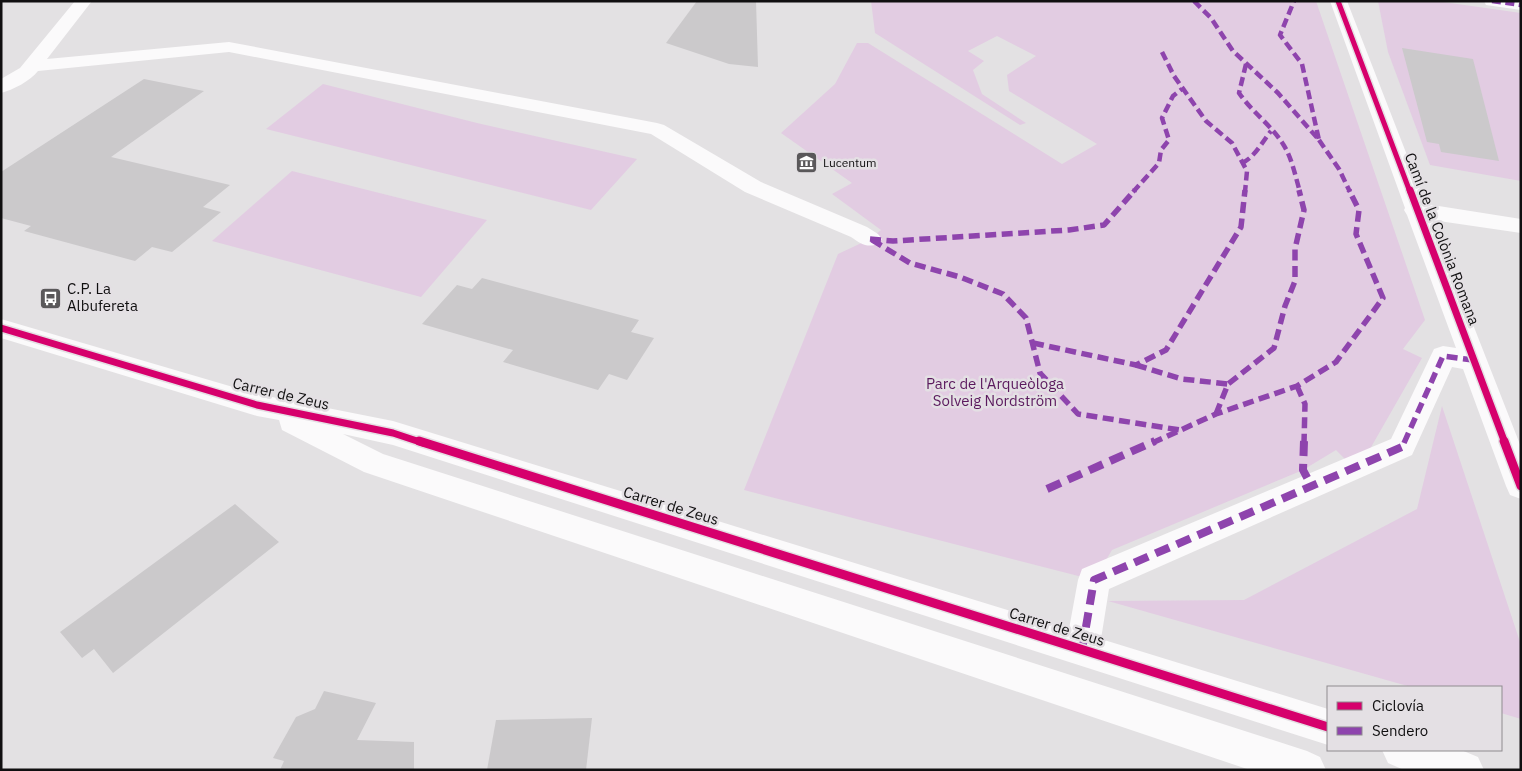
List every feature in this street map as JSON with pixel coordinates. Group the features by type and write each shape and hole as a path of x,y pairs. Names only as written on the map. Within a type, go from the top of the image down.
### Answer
{"street":[{"path":"1,87 27,72 84,1"},
{"name":"Camí de la Colònia Romana","path":"1338,1 1415,210 1521,486"},
{"path":"1492,1 1521,5"},
{"path":"32,66 230,47 657,129 753,187 859,232 870,239"},
{"path":"1415,210 1521,226"},
{"name":"Carrer de Zeus","path":"1,328 257,405 393,433 1327,727"},
{"path":"1082,650 1094,580 1402,448 1443,356 1473,360"},
{"name":"Carrer de Zeus","path":"257,405 374,463 1307,770"},
{"path":"1405,751 1465,770"}],"green space":[{"name":"Parc de l'Arqueòloga Solveig Nordström","path":"871,1 1316,1 1425,320 1403,349 1422,358 1370,449 1346,460 1336,450 1303,470 1112,550 1094,580 744,490 838,254 870,239 881,230 832,194 852,183 781,133 835,84 857,43 868,43 1062,164 1097,144 1009,91 1007,75 1036,56 997,36 968,51 984,61 973,70 982,94 1026,123 1020,125 875,33"},
{"path":"1378,1 1436,1 1521,13 1521,181 1430,165 1388,52"},
{"path":"323,84 477,123 637,159 591,210 266,129"},
{"path":"292,171 487,220 421,297 212,241"},
{"path":"1442,406 1521,645 1521,719 1502,713 1502,686 1407,686 1108,601 1244,600 1417,509"}],"building":[{"path":"697,1 756,1 758,67 729,64 666,43"},
{"path":"1402,48 1473,59 1499,161 1441,152 1439,144 1427,142"},
{"path":"144,79 204,91 111,157 230,185 203,207 221,212 172,252 152,247 135,261 24,231 31,226 1,218 1,172"},
{"path":"482,278 639,320 631,332 654,338 627,380 609,374 598,390 503,362 513,350 422,324 457,285 472,289"},
{"path":"235,504 279,542 113,673 94,649 82,658 60,632"},
{"path":"324,691 376,703 357,740 414,742 414,770 280,770 284,761 273,758 296,717 315,709"},
{"path":"592,718 586,770 487,770 496,720"}],"marked path":[{"path":"1194,1 1211,18 1233,51 1278,93 1319,140 1302,64 1280,35 1294,1"},
{"path":"1492,1 1521,5"},
{"path":"1033,343 1136,365 1166,350 1241,227 1247,171 1232,143 1206,121 1174,76 1162,52"},
{"path":"1216,414 1228,384 1274,348 1285,306 1295,281 1295,249 1304,210 1292,161 1282,142 1249,108 1239,93 1246,64"},
{"path":"870,239 893,241 1069,230 1104,225 1159,163 1161,150 1169,140 1162,118 1173,96 1182,89"},
{"path":"1242,163 1251,159 1258,146 1271,131"},
{"path":"1047,489 1216,414 1297,386 1336,362 1383,298 1356,234 1359,210 1339,169 1319,140"},
{"path":"872,240 910,263 960,277 1003,294 1026,318 1040,373 1078,414 1180,430"},
{"path":"1082,650 1094,580 1402,447 1443,356 1473,360"},
{"path":"1136,365 1182,379 1228,384"},
{"path":"1297,386 1305,404 1303,470 1312,487"}],"cycle path":[{"path":"1338,1 1521,486"},
{"path":"1,328 257,405 393,433 1327,727"}],"place":[{"name":"Lucentum","path":"807,163"},
{"name":"C.P. La Albufereta","path":"51,298"}]}
